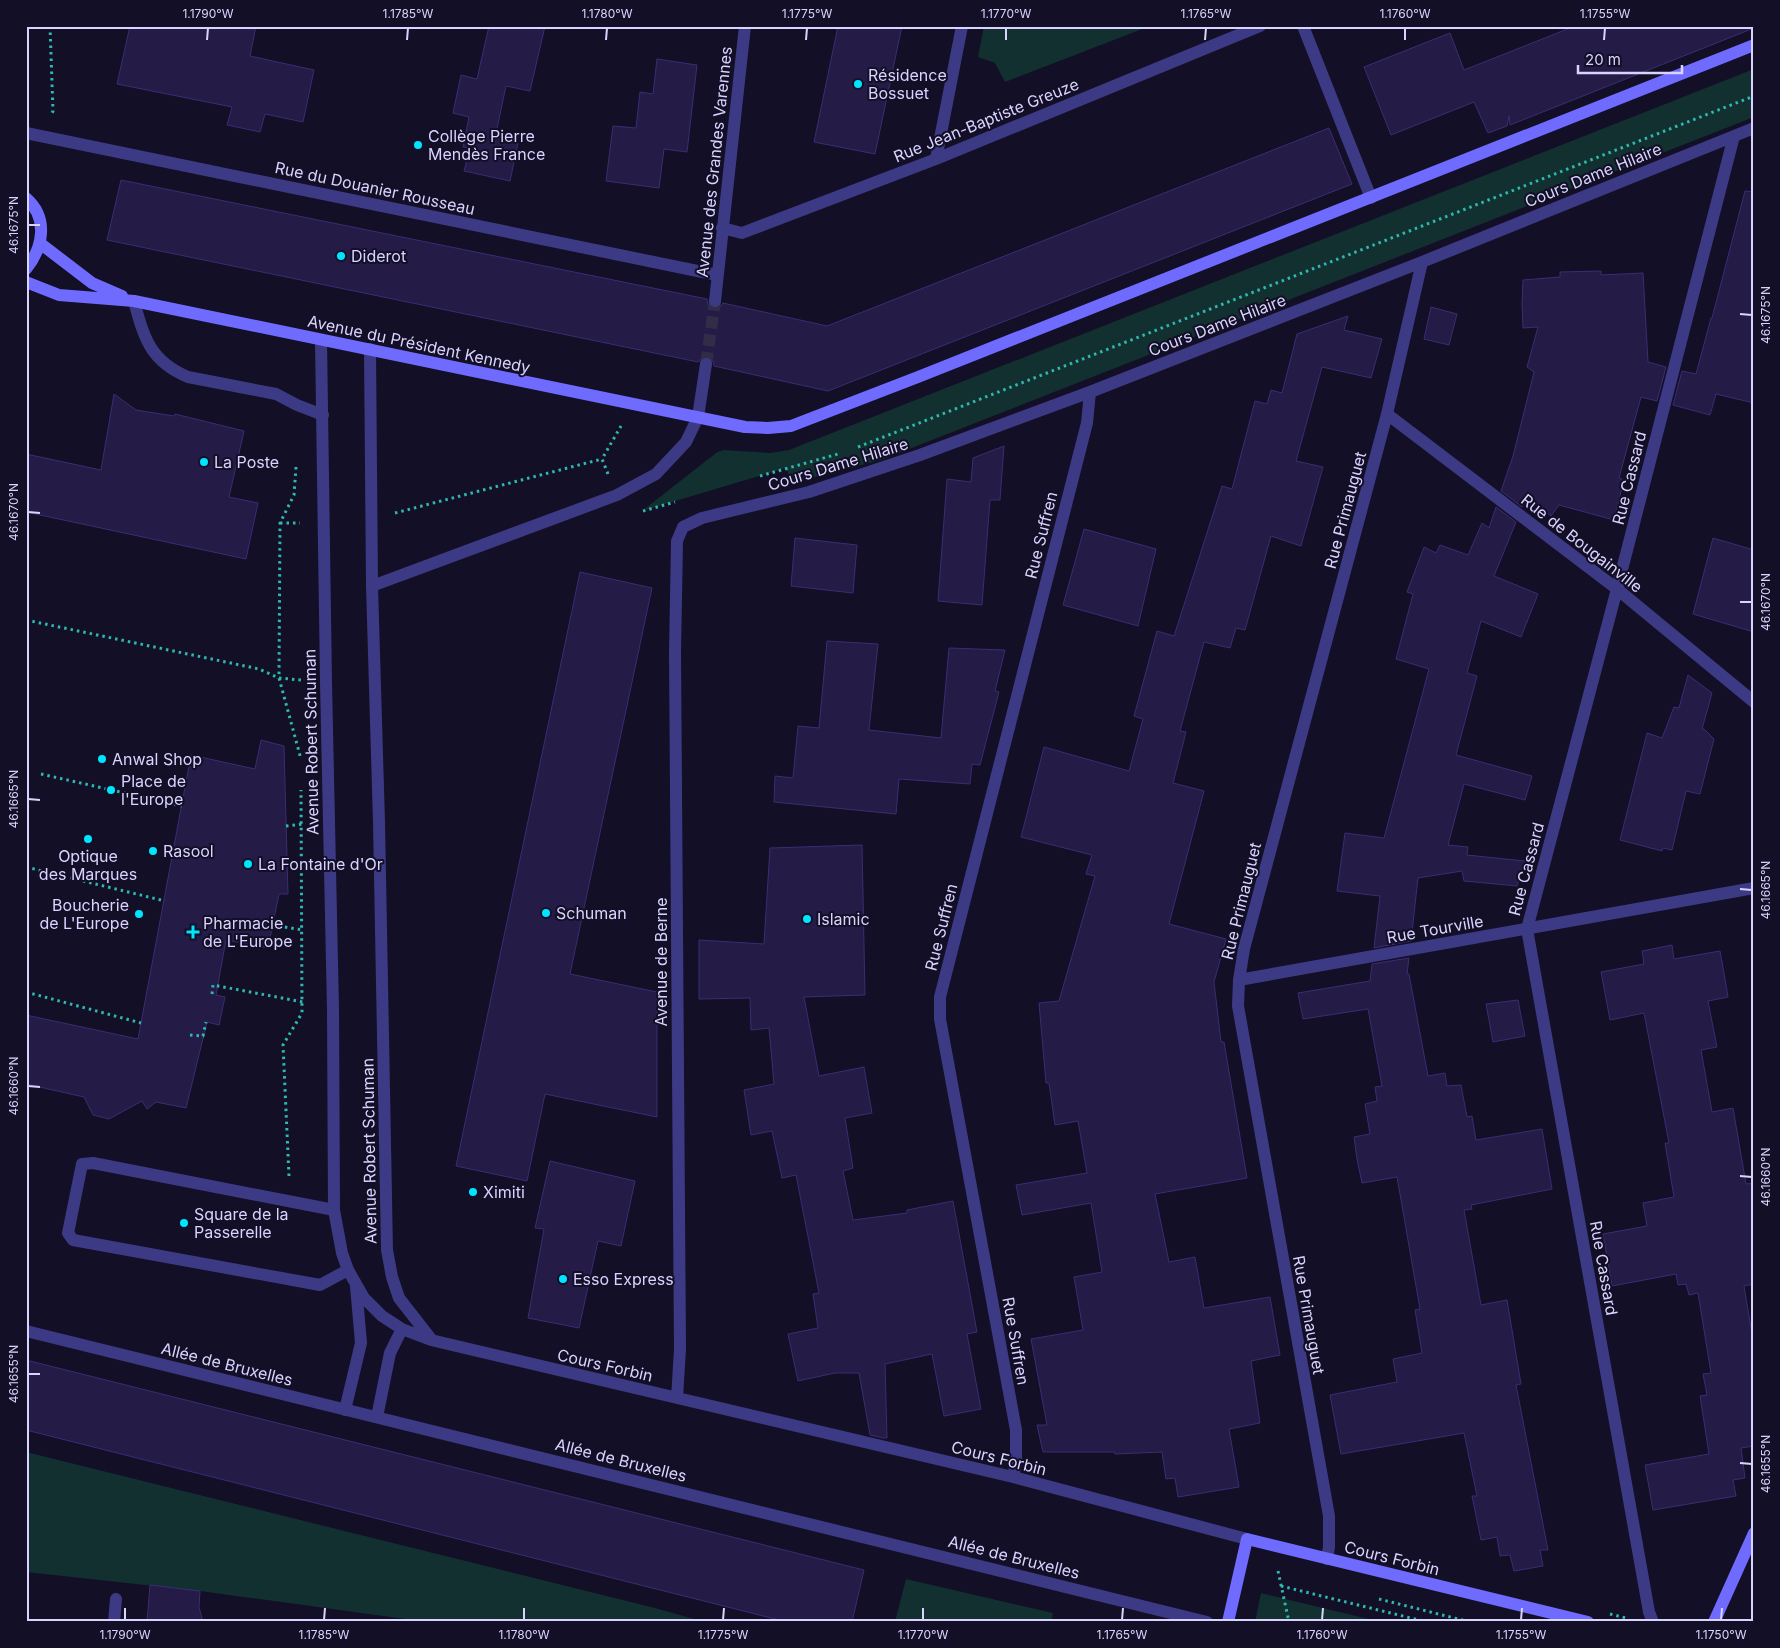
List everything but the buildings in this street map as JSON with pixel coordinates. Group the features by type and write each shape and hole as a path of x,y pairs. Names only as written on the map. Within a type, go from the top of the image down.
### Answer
{"street":[{"name":"Avenue des Grandes Varennes","path":"715,301 745,26"},
{"path":"936,158 962,26"},
{"name":"Rue Jean-Baptiste Greuze","path":"722,228 742,233 936,158 1260,26"},
{"path":"1303,26 1371,198"},
{"path":"698,417 745,427 791,426 909,381 1754,45"},
{"name":"Cours Dame Hilaire","path":"683,527 702,518 809,492 920,455 1090,392 1422,262 1754,128"},
{"name":"Rue du Douanier Rousseau","path":"26,133 717,275"},
{"name":"Rue Cassard","path":"1653,1622 1649,1612 1527,929 1734,136"},
{"path":"26,198 37,213 42,228 41,244 36,257 26,269"},
{"name":"Avenue du Président Kennedy","path":"41,244 92,283 134,302"},
{"name":"Rue Primauguet","path":"1327,1559 1329,1516 1238,1006 1239,980 1244,949 1388,414 1422,262"},
{"name":"Avenue du Président Kennedy","path":"26,282 59,295 134,302 698,417"},
{"path":"134,302 144,337 160,360 175,371 188,377 276,394 323,415"},
{"name":"Avenue Robert Schuman","path":"320,340 323,415 333,1009 334,1210 342,1253 348,1270 364,1298 382,1316 402,1329"},
{"name":"Avenue Robert Schuman","path":"370,350 372,586 379,822 387,1250 392,1277 399,1298 431,1340"},
{"path":"372,586 617,494 656,474 686,442 698,417 706,364"},
{"name":"Rue Suffren","path":"1013,1478 1016,1463 1016,1430 940,1019 940,997 1084,432 1090,392"},
{"name":"Rue de Bougainville","path":"1388,414 1617,589 1754,702"},
{"name":"Avenue de Berne","path":"677,1398 680,1349 675,652 677,541 683,527"},
{"name":"Rue Tourville","path":"1239,980 1754,888"},
{"path":"334,1210 93,1163 82,1164 68,1233 73,1240 320,1286 348,1270"},
{"path":"346,1410 361,1343 356,1283"},
{"path":"377,1417 390,1354 402,1329"},
{"name":"Cours Forbin","path":"402,1329 431,1340 1013,1478 1247,1539 1588,1622"},
{"name":"Allée de Bruxelles","path":"26,1331 1208,1622"},
{"path":"1714,1622 1754,1533"},
{"path":"1228,1622 1247,1539"},
{"path":"114,1622 116,1599"}],"path":[{"path":"44,136 53,110 50,26"},
{"path":"849,451 1754,96"},
{"path":"371,520 602,459 634,405"},
{"path":"760,476 840,454"},
{"path":"602,459 617,494 630,514 678,501"},
{"path":"296,466 294,495 280,523 279,678 301,758 301,768"},
{"path":"26,620 259,669 279,678 326,682"},
{"path":"41,774 182,806"},
{"path":"298,1203 290,1184 283,1045 302,1013 302,787"},
{"path":"26,867 165,900"},
{"path":"272,925 331,934"},
{"path":"212,994 213,985 333,1009"},
{"path":"26,992 141,1023"},
{"path":"190,1035 203,1036 206,1022"},
{"path":"1272,1545 1289,1622"},
{"path":"1281,1586 1427,1622"}],"green space":[{"path":"984,26 1150,26 1005,82 995,63 978,57"},
{"path":"1754,69 1754,117 881,460 815,477 791,481 786,468 642,511 716,453 723,450 770,453 789,450"},
{"path":"26,1452 705,1622 427,1622 200,1591 26,1572"},
{"path":"906,1579 1053,1613 1051,1622 895,1622"},
{"path":"1261,1593 1381,1622 1255,1622"}],"tunnel":[{"path":"706,364 715,301"}],"place":[{"name":"Résidence Bossuet","path":"858,84"},
{"name":"Collège Pierre Mendès France","path":"418,145"},
{"name":"Diderot","path":"341,256"},
{"name":"La Poste","path":"204,462"},
{"name":"Anwal Shop","path":"102,759"},
{"name":"Place de l'Europe","path":"111,790"},
{"name":"Optique des Marques","path":"88,839"},
{"name":"Rasool","path":"153,851"},
{"name":"La Fontaine d'Or","path":"248,864"},
{"name":"Schuman","path":"546,913"},
{"name":"Boucherie de L'Europe","path":"139,914"},
{"name":"Islamic","path":"807,919"},
{"name":"Pharmacie de L'Europe","path":"193,932"},
{"name":"Ximiti","path":"473,1192"},
{"name":"Square de la Passerelle","path":"184,1223"},
{"name":"Esso Express","path":"563,1279"}]}
